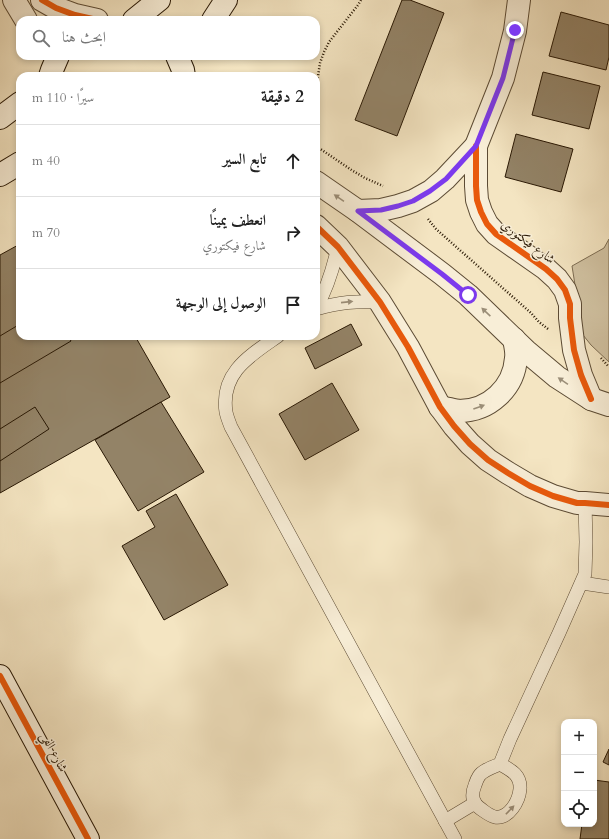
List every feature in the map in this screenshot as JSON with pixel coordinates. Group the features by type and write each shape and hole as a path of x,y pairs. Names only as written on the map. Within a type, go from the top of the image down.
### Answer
{"street":[{"path":"14,0 24,16"},
{"path":"42,0 56,8 79,16"},
{"path":"139,16 159,0"},
{"path":"216,16 226,0"},
{"name":"شارع فيكتوري","path":"358,211 381,210 413,201 446,179 476,146 503,78 515,30 519,0"},
{"path":"0,118 16,106"},
{"name":"شارع فيكتوري","path":"476,146 477,200 481,212 487,224 496,234 546,269 557,279 565,290 570,304 574,350 581,375 600,402"},
{"path":"0,174 16,165"},
{"path":"320,185 358,211 468,295 514,340 557,377 600,402"},
{"path":"320,230 338,247 380,302 408,347 440,407 470,444 488,460 508,474 530,486 553,496 577,503 609,506"},
{"path":"440,407 458,411 475,409 491,402 496,398 504,390 513,374 516,357 514,340"},
{"name":"شارع الفي","path":"0,676 88,839"}],"lane":[{"path":"320,301 330,280 338,247"},
{"path":"320,308 347,302 380,302"},
{"path":"272,340 249,357 238,368 230,381 226,396 226,412 231,427 455,839"},
{"path":"500,764 511,770 517,777 520,788 518,798 513,808 504,815 496,817 484,811 475,803 472,792 479,775 489,768 500,764 582,583 585,574 585,503"},
{"path":"582,583 609,587"},
{"path":"445,821 475,803"}],"path":[{"path":"319,72 324,52 361,0"},
{"path":"320,149 359,174 398,192 413,201 436,229 539,322 560,334 572,336"},
{"path":"599,356 609,367"}],"shaded area":[{"path":"609,239 609,362 583,335 572,266 604,248"}],"building":[{"path":"402,0 410,0 444,13 397,136 355,120"},
{"path":"561,12 609,25 609,57 606,70 549,56"},
{"path":"543,72 600,86 589,129 532,115"},
{"path":"516,134 573,149 561,192 505,177"},
{"path":"16,246 16,340 137,340 170,397 0,493 0,255"},
{"path":"351,324 362,345 315,369 305,348"},
{"path":"16,326 16,340 71,341 0,383 0,336"},
{"path":"332,383 359,430 305,460 279,414"},
{"path":"161,402 204,472 138,511 95,440"},
{"path":"35,407 49,429 0,461 0,429"},
{"path":"176,494 228,585 164,620 122,546 155,527 146,511"},
{"path":"609,749 609,765 603,762"},
{"path":"597,780 609,782 609,839 580,839 582,827 597,827"}],"cycle path":[{"path":"42,0 56,8 79,16"},
{"path":"476,146 477,200 481,212 487,224 496,234 546,269 557,279 565,290 570,304 570,318 574,350 581,375 591,399"},
{"path":"320,230 338,247 380,302 408,347 440,407 470,444 488,460 530,486 553,496 577,503 609,505"},
{"path":"0,676 88,839"}],"route":[{"path":"468,295 358,211 381,210 413,201 446,179 476,146 503,78 515,30"}]}
